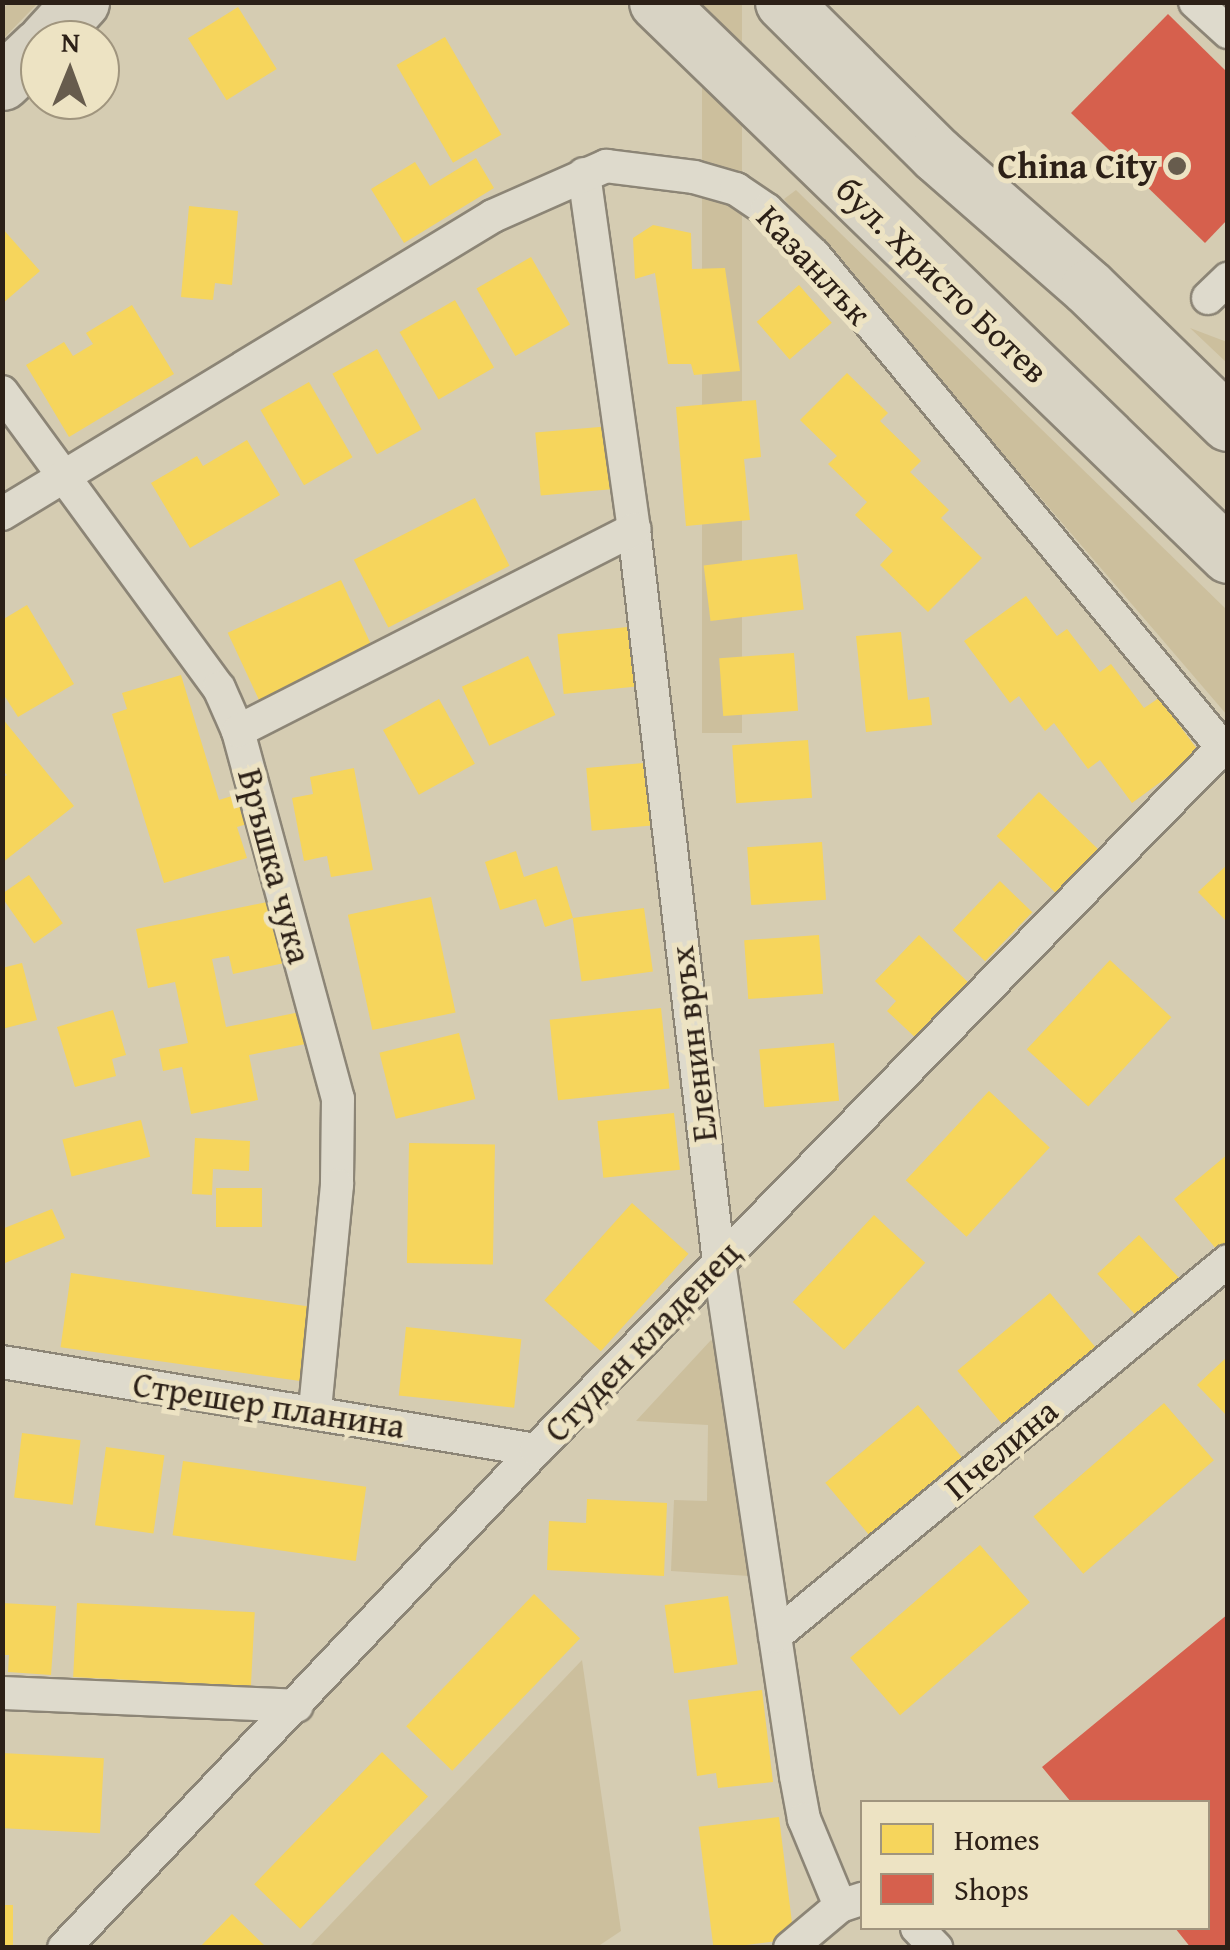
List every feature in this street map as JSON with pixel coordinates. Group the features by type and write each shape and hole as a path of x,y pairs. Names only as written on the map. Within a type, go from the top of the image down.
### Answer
{"highway":[{"name":"бул. Христо Ботев","path":"657,2 1228,556"},
{"path":"783,2 936,154 1088,287 1228,423"}],"street":[{"path":"1195,2 1228,32"},
{"name":"Казанлък","path":"2,514 494,216 606,166 694,177 736,189 767,210 814,255 1226,748"},
{"name":"Еленин връх","path":"584,174 634,528 719,1262 804,1818 851,1902"},
{"name":"Връшка чука","path":"2,392 219,688 238,731 338,1098 337,1185 314,1410"},
{"path":"238,731 634,528"},
{"name":"Студен кладенец","path":"64,1948 536,1450 1226,748"},
{"name":"Пчелина","path":"776,1636 1228,1261"},
{"name":"Стрешер планина","path":"2,1362 314,1410 536,1450"},
{"path":"2,1693 296,1706"},
{"path":"790,1948 851,1902"}],"shaded area":[{"path":"9,3 38,3 3,39 3,9"},
{"path":"702,3 742,3 742,733 702,733"},
{"path":"796,190 1227,610 1227,715 784,199"},
{"path":"1190,328 1227,342 1227,363"},
{"path":"711,1340 728,1362 749,1576 671,1571 674,1500 707,1501 708,1425 636,1421"},
{"path":"582,1660 621,1931 597,1947 309,1947"}],"building: Homes":[{"path":"238,7 277,69 227,100 188,38"},
{"path":"445,37 502,135 453,163 397,65"},
{"path":"476,158 494,188 404,243 371,189 415,162 430,186"},
{"path":"189,206 238,211 232,285 215,283 213,300 181,297"},
{"path":"653,225 691,233 692,269 725,268 740,371 694,375 691,364 668,364 655,273 635,279 633,238"},
{"path":"2,228 40,271 2,304"},
{"path":"531,257 570,325 515,356 476,288"},
{"path":"799,285 832,323 790,359 757,322"},
{"path":"455,300 494,368 439,400 400,332"},
{"path":"132,305 174,374 69,437 26,365 64,342 73,356 93,344 86,333"},
{"path":"377,349 422,429 377,454 332,374"},
{"path":"847,373 888,413 880,421 921,461 910,472 949,510 941,518 982,558 928,612 880,565 893,551 855,515 867,502 828,464 837,456 800,420"},
{"path":"309,382 352,457 304,485 261,410"},
{"path":"756,400 761,457 744,459 750,520 686,526 676,407"},
{"path":"611,426 616,489 541,495 535,433"},
{"path":"247,440 280,495 190,548 151,483 197,456 203,466"},
{"path":"475,498 510,566 388,627 354,560"},
{"path":"797,554 804,610 711,621 704,565"},
{"path":"341,580 375,653 262,706 228,633"},
{"path":"1026,596 1057,636 1067,629 1100,672 1111,664 1144,708 1159,698 1200,753 1132,803 1100,760 1088,769 1054,723 1045,731 1019,696 1010,703 964,641"},
{"path":"27,605 74,684 18,717 2,692 2,620"},
{"path":"637,626 643,686 564,694 557,634"},
{"path":"901,632 908,700 929,697 932,725 866,732 856,636"},
{"path":"794,653 798,711 723,716 719,658"},
{"path":"528,656 555,715 489,746 462,687"},
{"path":"181,675 219,800 248,791 257,821 237,827 247,858 164,883 112,714 127,709 122,693"},
{"path":"439,699 475,764 419,795 383,730"},
{"path":"2,718 74,806 2,863 2,778 7,775 2,770"},
{"path":"808,740 812,798 736,803 732,745"},
{"path":"655,762 660,825 592,831 586,768"},
{"path":"354,768 373,870 331,877 327,856 304,861 292,798 313,794 310,777"},
{"path":"1039,792 1099,850 1056,894 997,836"},
{"path":"822,842 826,900 751,905 747,847"},
{"path":"516,851 524,877 557,866 573,918 545,927 536,899 500,910 485,862"},
{"path":"1228,864 1228,923 1198,892"},
{"path":"29,875 63,923 34,943 2,897"},
{"path":"1000,881 1032,912 985,961 953,930"},
{"path":"431,897 456,1012 372,1030 348,915"},
{"path":"277,900 289,962 233,974 229,956 212,959 226,1027 305,1011 311,1043 249,1055 258,1100 191,1114 182,1067 163,1071 159,1049 188,1043 175,982 148,988 136,929"},
{"path":"644,908 653,971 582,981 573,918"},
{"path":"819,935 823,994 748,999 744,940"},
{"path":"919,935 972,986 919,1041 887,1011 896,1001 875,981"},
{"path":"1110,960 1171,1017 1088,1107 1027,1049"},
{"path":"22,963 37,1020 2,1029 2,968"},
{"path":"661,1008 669,1089 558,1100 550,1020"},
{"path":"113,1010 126,1055 112,1059 116,1076 75,1087 57,1027"},
{"path":"459,1033 475,1099 396,1119 379,1053"},
{"path":"834,1043 839,1101 764,1107 759,1050"},
{"path":"989,1091 1050,1148 966,1237 906,1180"},
{"path":"674,1113 680,1170 603,1178 597,1121"},
{"path":"141,1120 150,1157 72,1176 62,1140"},
{"path":"195,1138 250,1141 249,1171 213,1169 212,1195 192,1194"},
{"path":"409,1143 495,1145 493,1264 407,1263"},
{"path":"1228,1154 1228,1253 1223,1257 1174,1199"},
{"path":"216,1188 262,1188 262,1227 216,1227"},
{"path":"632,1203 688,1254 601,1351 544,1300"},
{"path":"52,1209 65,1238 5,1263 2,1229"},
{"path":"874,1215 925,1263 844,1350 793,1302"},
{"path":"1139,1235 1184,1283 1142,1322 1097,1274"},
{"path":"71,1273 320,1308 309,1382 61,1347"},
{"path":"1050,1293 1099,1351 1006,1429 957,1371"},
{"path":"406,1327 521,1339 514,1408 399,1396"},
{"path":"1228,1356 1228,1417 1197,1385"},
{"path":"1164,1403 1214,1460 1083,1574 1033,1516"},
{"path":"918,1405 967,1463 874,1541 825,1483"},
{"path":"22,1433 81,1440 73,1505 14,1498"},
{"path":"106,1447 164,1455 153,1533 95,1525"},
{"path":"183,1461 366,1487 356,1561 173,1535"},
{"path":"587,1499 667,1503 664,1576 547,1570 549,1521 586,1523"},
{"path":"980,1545 1030,1602 900,1715 850,1658"},
{"path":"534,1594 580,1638 452,1771 406,1726"},
{"path":"728,1596 738,1664 674,1673 665,1605"},
{"path":"2,1603 56,1606 51,1675 8,1672 9,1655 2,1655"},
{"path":"77,1603 255,1612 251,1686 73,1677"},
{"path":"762,1690 773,1782 718,1788 716,1773 697,1776 688,1700"},
{"path":"382,1752 428,1796 300,1929 254,1884"},
{"path":"2,1753 104,1758 100,1833 2,1828"},
{"path":"779,1817 794,1939 713,1948 699,1827"},
{"path":"2,1905 13,1905 13,1948 2,1948"},
{"path":"232,1914 267,1948 199,1948"}],"building: Shops":[{"name":"China City","path":"1168,14 1228,73 1228,219 1205,243 1071,113"},
{"path":"1228,1614 1228,1948 1191,1948 1177,1930 1210,1930 1210,1800 1069,1800 1042,1767"}],"place":[{"name":"China City","path":"1177,166"}]}
